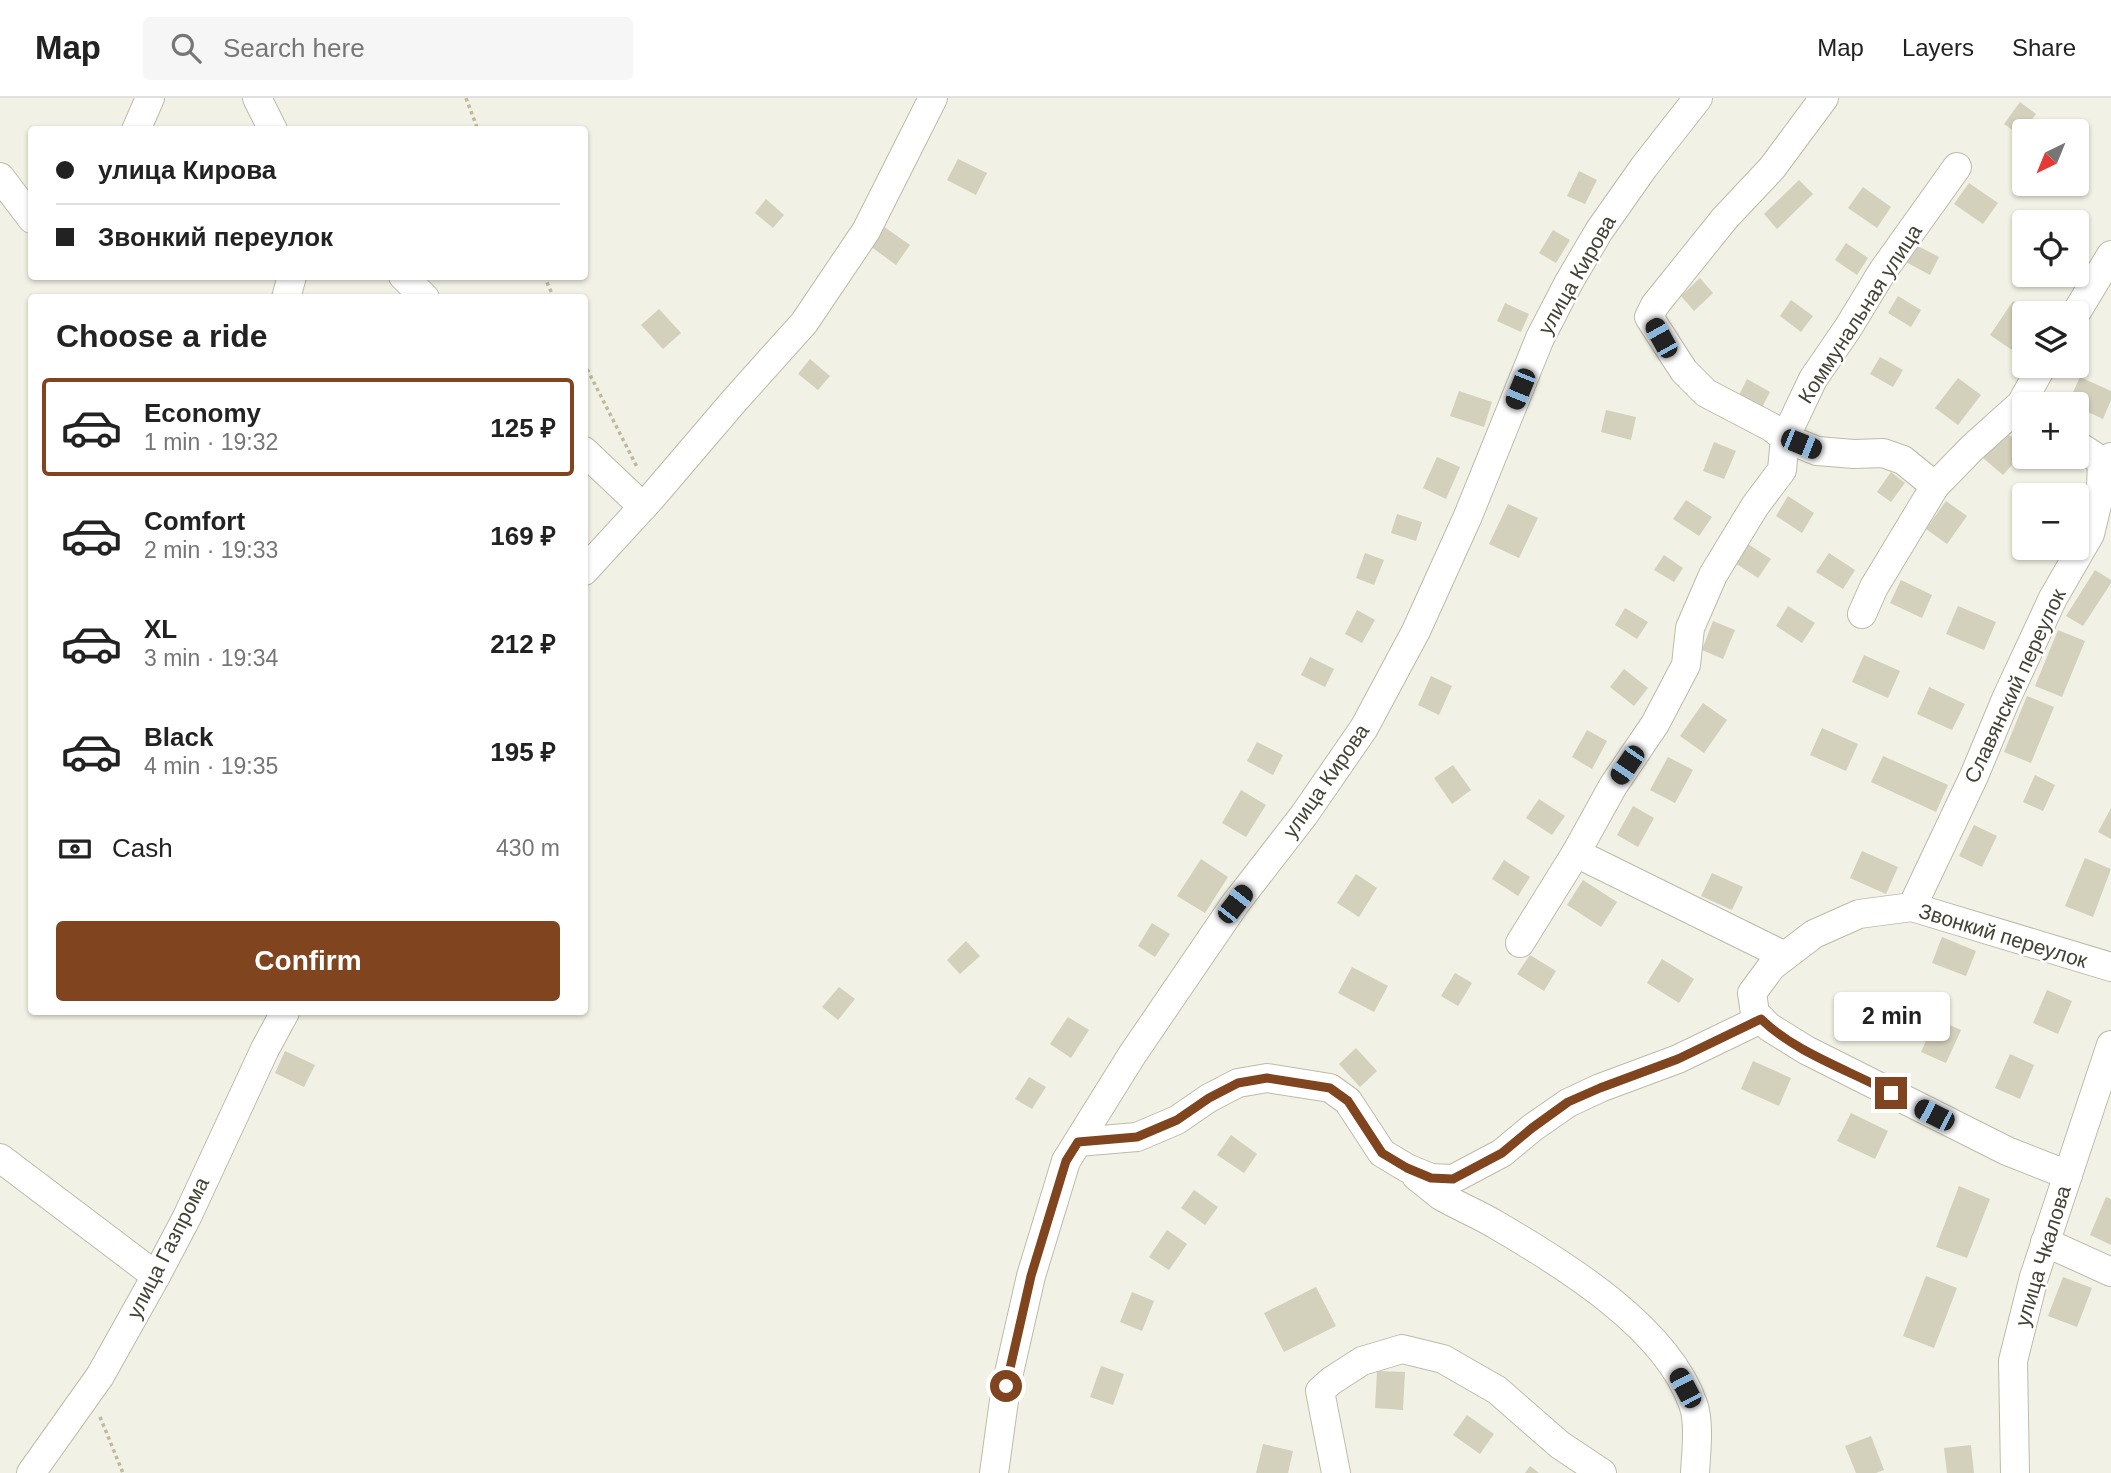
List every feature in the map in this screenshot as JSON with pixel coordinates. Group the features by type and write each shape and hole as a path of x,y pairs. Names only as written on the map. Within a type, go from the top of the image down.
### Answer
{"street":[{"path":"138,126 150,98"},
{"path":"257,98 271,126"},
{"path":"588,566 648,502 804,323 866,231 933,98"},
{"name":"улица Кирова","path":"994,1473 1006,1386 1031,1276 1066,1161 1132,1055 1235,904 1304,815 1364,728 1416,631 1468,516 1541,338 1569,282 1599,231 1636,178 1698,98"},
{"path":"1824,98 1772,168 1726,218 1649,317 1685,371 1706,393 1771,427 1785,438 1816,451 1883,453 1903,460 1935,486"},
{"name":"Коммунальная улица","path":"1520,943 1576,853 1613,786 1655,724 1686,666 1690,628 1713,575 1755,506 1782,470 1785,438 1813,379 1882,272 1957,167"},
{"path":"0,177 28,214"},
{"path":"2083,301 2111,255"},
{"path":"407,280 421,294"},
{"path":"1862,614 1874,587 1935,486 1972,448 2012,415"},
{"path":"2089,451 2107,459"},
{"path":"588,454 648,502"},
{"name":"Славянский переулок","path":"1912,907 2053,598 2090,534 2107,459"},
{"path":"1576,853 1785,956"},
{"name":"Звонкий переулок","path":"1761,1019 1755,1013 1752,993 1772,966 1814,934 1859,914 1912,907 2111,967"},
{"name":"улица Газпрома","path":"31,1473 90,1391 156,1276 283,1015"},
{"path":"1407,1168 1431,1178 1453,1179 1502,1153 1568,1102 1678,1059 1761,1019 1806,1050 2007,1151 2068,1175"},
{"name":"улица Чкалова","path":"2015,1473 2013,1361 2045,1242 2111,1048"},
{"path":"1078,1142 1137,1137 1177,1120 1209,1098 1238,1083 1267,1078 1330,1088 1348,1101 1382,1153 1407,1168 1441,1195 1505,1230 1581,1278 1620,1309 1656,1343 1676,1371 1694,1405 1697,1444 1695,1473"},
{"path":"0,1158 156,1276"},
{"path":"2045,1242 2111,1272"},
{"path":"1336,1473 1320,1391 1362,1361 1402,1349 1443,1359 1497,1390 1560,1445 1602,1473"}],"path":[{"path":"466,98 476,126"},
{"path":"588,372 648,502"},
{"path":"90,1391 124,1473"}],"building":[{"path":"2020,102 2036,114 2032,119 2012,119 2012,130 2004,124"},
{"path":"958,159 987,173 976,195 947,180"},
{"path":"1579,171 1597,180 1585,204 1567,196"},
{"path":"1799,180 1813,194 1777,229 1764,214"},
{"path":"1969,183 1998,203 1983,224 1954,204"},
{"path":"1863,187 1891,207 1877,228 1848,208"},
{"path":"766,199 784,215 773,228 755,213"},
{"path":"883,226 910,245 896,265 870,246"},
{"path":"1553,230 1570,240 1556,263 1539,253"},
{"path":"1846,243 1868,258 1857,275 1835,260"},
{"path":"1916,245 1939,257 1930,275 1906,262"},
{"path":"1700,278 1713,293 1694,311 1681,296"},
{"path":"1898,296 1921,310 1911,327 1888,313"},
{"path":"1791,300 1813,316 1801,332 1780,316"},
{"path":"2012,302 2012,350 1990,335"},
{"path":"1505,303 1529,314 1521,332 1497,321"},
{"path":"659,309 681,333 663,349 641,325"},
{"path":"1880,357 1903,370 1893,387 1870,374"},
{"path":"810,359 830,376 818,390 798,374"},
{"path":"1958,378 1981,395 1958,425 1935,408"},
{"path":"2080,378 2111,391 2111,400 2103,419 2089,413 2089,392 2073,392"},
{"path":"1747,379 1770,392 1761,409 1738,397"},
{"path":"1459,391 1492,402 1484,427 1450,416"},
{"path":"1606,410 1636,417 1631,440 1601,432"},
{"path":"2006,432 2012,438 2012,465 2003,475 1983,458"},
{"path":"1714,442 1736,451 1724,479 1703,471"},
{"path":"1437,457 1460,467 1446,499 1423,488"},
{"path":"1891,472 1905,483 1891,502 1877,492"},
{"path":"1788,496 1814,513 1802,533 1776,516"},
{"path":"1686,500 1712,517 1699,536 1673,519"},
{"path":"1946,501 1967,516 1947,544 1926,529"},
{"path":"1508,504 1538,518 1519,558 1489,544"},
{"path":"1397,514 1422,522 1416,541 1391,533"},
{"path":"1745,542 1771,559 1758,578 1732,561"},
{"path":"1365,553 1384,560 1374,585 1356,578"},
{"path":"1829,553 1855,570 1843,589 1816,572"},
{"path":"1664,555 1683,568 1674,582 1654,570"},
{"path":"2095,570 2111,580 2111,583 2083,626 2066,616"},
{"path":"1901,580 1932,595 1922,618 1890,603"},
{"path":"1788,606 1815,623 1802,643 1776,626"},
{"path":"1958,606 1996,622 1984,650 1946,634"},
{"path":"1625,608 1648,622 1637,639 1615,625"},
{"path":"1357,610 1375,620 1362,643 1345,634"},
{"path":"1713,621 1735,630 1723,659 1702,650"},
{"path":"2058,630 2085,641 2062,697 2035,686"},
{"path":"1864,655 1900,671 1888,698 1852,682"},
{"path":"1310,657 1334,669 1325,687 1301,675"},
{"path":"1624,669 1648,688 1634,706 1610,687"},
{"path":"1431,676 1452,686 1439,715 1418,705"},
{"path":"1929,687 1965,704 1952,730 1917,714"},
{"path":"2027,696 2054,707 2031,763 2004,752"},
{"path":"1703,703 1727,720 1704,753 1680,736"},
{"path":"1822,728 1858,744 1846,771 1810,755"},
{"path":"1587,730 1607,741 1592,769 1572,757"},
{"path":"1257,742 1283,755 1273,775 1247,761"},
{"path":"1883,756 1948,785 1936,812 1871,782"},
{"path":"1668,757 1693,770 1675,803 1650,790"},
{"path":"1453,765 1471,790 1452,804 1434,778"},
{"path":"2035,775 2055,785 2043,811 2023,802"},
{"path":"1241,790 1266,805 1246,837 1222,823"},
{"path":"1539,799 1565,816 1552,835 1526,818"},
{"path":"1633,806 1654,818 1638,847 1617,835"},
{"path":"2111,808 2111,839 2098,832"},
{"path":"1974,825 1997,836 1982,867 1959,856"},
{"path":"1862,851 1898,867 1886,894 1850,878"},
{"path":"2085,858 2111,869 2093,917 2065,906"},
{"path":"1201,859 1228,877 1205,913 1177,896"},
{"path":"1504,860 1530,877 1518,896 1492,879"},
{"path":"1712,873 1743,887 1732,910 1701,896"},
{"path":"1356,874 1377,888 1359,917 1337,903"},
{"path":"1583,880 1617,902 1601,927 1567,905"},
{"path":"1152,923 1170,934 1155,957 1138,946"},
{"path":"1942,937 1976,951 1966,976 1932,963"},
{"path":"966,941 980,956 960,974 947,960"},
{"path":"1530,955 1556,971 1544,991 1517,974"},
{"path":"1662,959 1694,979 1679,1003 1647,983"},
{"path":"1352,967 1388,986 1374,1012 1338,993"},
{"path":"1455,973 1472,983 1458,1006 1441,996"},
{"path":"839,987 855,999 838,1020 822,1007"},
{"path":"2047,990 2072,1001 2058,1034 2033,1023"},
{"path":"1068,1017 1089,1030 1071,1058 1050,1044"},
{"path":"1936,1019 1961,1030 1946,1063 1921,1052"},
{"path":"1356,1048 1377,1071 1360,1087 1339,1064"},
{"path":"285,1051 315,1065 304,1087 275,1073"},
{"path":"2010,1054 2034,1065 2020,1099 1995,1088"},
{"path":"1753,1061 1791,1078 1779,1106 1741,1089"},
{"path":"1029,1077 1046,1087 1032,1109 1015,1099"},
{"path":"1851,1113 1888,1131 1875,1159 1837,1141"},
{"path":"1231,1135 1257,1154 1244,1173 1217,1155"},
{"path":"1959,1186 1990,1199 1967,1258 1936,1247"},
{"path":"1194,1190 1218,1207 1205,1225 1181,1208"},
{"path":"2106,1197 2111,1199 2111,1245 2090,1235"},
{"path":"1167,1230 1187,1244 1169,1270 1149,1257"},
{"path":"1926,1276 1957,1288 1934,1348 1903,1336"},
{"path":"2063,1277 2092,1288 2077,1327 2048,1316"},
{"path":"1316,1287 1336,1326 1284,1352 1264,1313"},
{"path":"1132,1292 1154,1301 1142,1331 1120,1322"},
{"path":"1101,1366 1124,1374 1113,1405 1090,1397"},
{"path":"1377,1371 1405,1372 1403,1410 1375,1408"},
{"path":"1467,1415 1494,1434 1480,1454 1453,1435"},
{"path":"1871,1436 1884,1470 1876,1473 1856,1473 1845,1446"},
{"path":"1263,1444 1293,1451 1288,1473 1256,1473"},
{"path":"1971,1445 1974,1473 1947,1473 1944,1448"},
{"path":"1530,1466 1539,1473 1525,1473"}],"route":[{"path":"1006,1386 1031,1276 1066,1161 1078,1142 1137,1137 1177,1120 1209,1098 1238,1083 1267,1078 1330,1088 1348,1101 1363,1128 1382,1153 1431,1178 1453,1179 1502,1153 1568,1102 1678,1059 1761,1019 1806,1050 1891,1093"}]}
